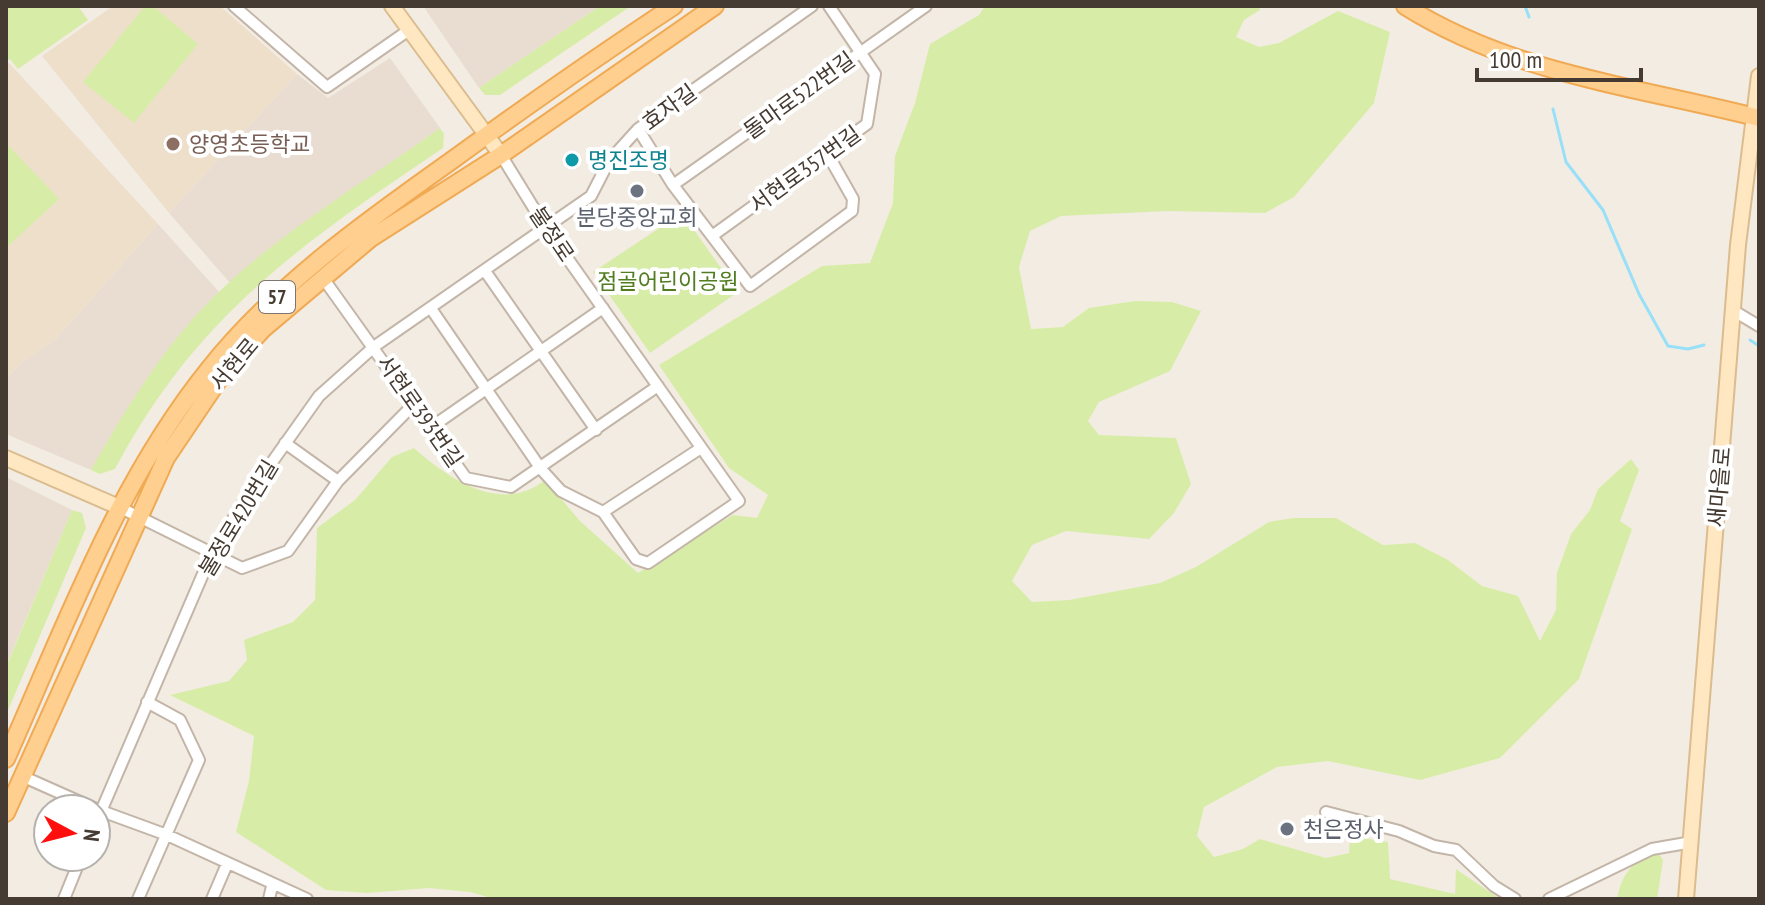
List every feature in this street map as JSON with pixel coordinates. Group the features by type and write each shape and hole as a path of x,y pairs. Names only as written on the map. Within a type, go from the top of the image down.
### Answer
{"main road":[{"name":"서현로","path":"6,759 121,508 184,403 245,327 340,243 486,136 674,6"},
{"name":"서현로","path":"6,813 166,458 224,372 263,329 371,238 501,155 715,6"},
{"path":"1405,6 1463,36 1552,70 1649,95 1756,117"}],"street":[{"path":"234,6 327,87 409,30"},
{"name":"불정로","path":"392,6 501,155 546,228 739,501 648,563 636,559 603,512"},
{"name":"효자길","path":"546,228 591,196 609,161 638,129 812,6"},
{"name":"서현로357번길","path":"712,236 867,124 875,74 829,6"},
{"name":"돌마로522번길","path":"673,185 926,6"},
{"name":"새마을로","path":"1686,899 1734,311 1759,76"},
{"path":"638,129 673,185 750,286 852,211 853,199 827,153"},
{"name":"불정로420번길","path":"106,793 212,553 319,396 375,346 432,310 546,228"},
{"path":"485,271 596,430"},
{"name":"서현로393번길","path":"323,278 375,346 466,478 511,487 658,386"},
{"path":"430,428 603,308"},
{"path":"432,310 541,469 561,491 603,512 701,448"},
{"path":"1734,311 1759,326"},
{"path":"6,458 121,508 242,568 288,551 338,481 414,404"},
{"path":"285,443 338,481"},
{"path":"138,899 199,760 180,720 147,702"},
{"path":"24,777 60,793"},
{"path":"1326,812 1456,850 1494,886 1515,899"},
{"path":"112,815 167,835 272,886 307,899"},
{"path":"1549,899 1609,866 1652,849 1692,842"},
{"path":"212,899 227,864"},
{"path":"64,899 75,873"},
{"path":"269,899 272,886"}],"shaded area":[{"name":"양영초등학교","path":"113,6 220,6 297,74 169,213 42,56"},
{"path":"423,6 600,6 479,88"},
{"path":"390,58 440,128 292,234 231,284 169,213 297,74 328,98"},
{"path":"9,63 158,224 55,340 22,362 6,378 6,65"},
{"path":"158,224 220,293 193,320 145,382 91,470 6,434 6,378 22,362 55,340"},
{"path":"6,477 72,510 6,666"}],"green space":[{"path":"6,6 78,6 88,20 18,69 10,59 6,61"},
{"path":"145,6 153,6 198,44 134,123 83,82"},
{"path":"600,6 631,6 500,95 485,95 479,88"},
{"path":"985,6 1259,6 1260,10 1244,20 1236,37 1259,47 1279,43 1338,11 1390,32 1374,103 1294,197 1265,213 1168,211 1061,216 1030,231 1019,267 1031,329 1063,327 1089,308 1135,301 1172,302 1201,311 1170,371 1099,402 1088,421 1099,435 1176,438 1191,484 1174,513 1149,539 1066,531 1032,545 1012,581 1032,602 1069,600 1160,583 1196,567 1269,522 1293,518 1336,518 1383,545 1415,543 1448,560 1482,586 1518,596 1540,641 1556,610 1557,573 1571,534 1590,510 1598,489 1631,459 1639,470 1620,521 1632,529 1579,679 1500,758 1420,780 1328,761 1277,767 1204,807 1197,836 1214,857 1243,849 1260,839 1326,858 1349,853 1350,836 1388,842 1390,879 1455,894 1456,869 1500,899 495,899 470,892 429,888 367,893 326,890 236,832 249,781 254,736 170,695 229,681 247,660 244,640 293,622 315,600 317,528 355,500 392,457 414,448 459,481 493,493 511,494 528,490 545,480 580,521 638,573 733,515 757,518 768,495 729,468 659,365 822,266 870,263 893,203 895,156 915,103 930,44 979,15"},
{"path":"440,128 444,134 443,148 344,216 257,286 218,324 181,367 147,415 115,469 100,474 91,470 156,366 186,327 228,283 316,213"},
{"path":"6,143 59,199 6,248"},
{"name":"점골어린이공원","path":"682,213 738,292 650,353 593,272"},
{"path":"72,510 82,513 86,528 6,715 6,667"},
{"path":"1658,853 1663,860 1657,899 1617,899 1630,869"}],"waterway":[{"path":"1525,6 1529,17"},
{"path":"1553,109 1566,162 1603,210 1639,294 1668,346 1688,349 1704,345"},
{"path":"1750,340 1759,346"}],"place":[{"name":"양영초등학교","path":"173,144"},
{"name":"명진조명","path":"572,160"},
{"name":"분당중앙교회","path":"637,191"},
{"name":"천은정사","path":"1287,829"}]}
